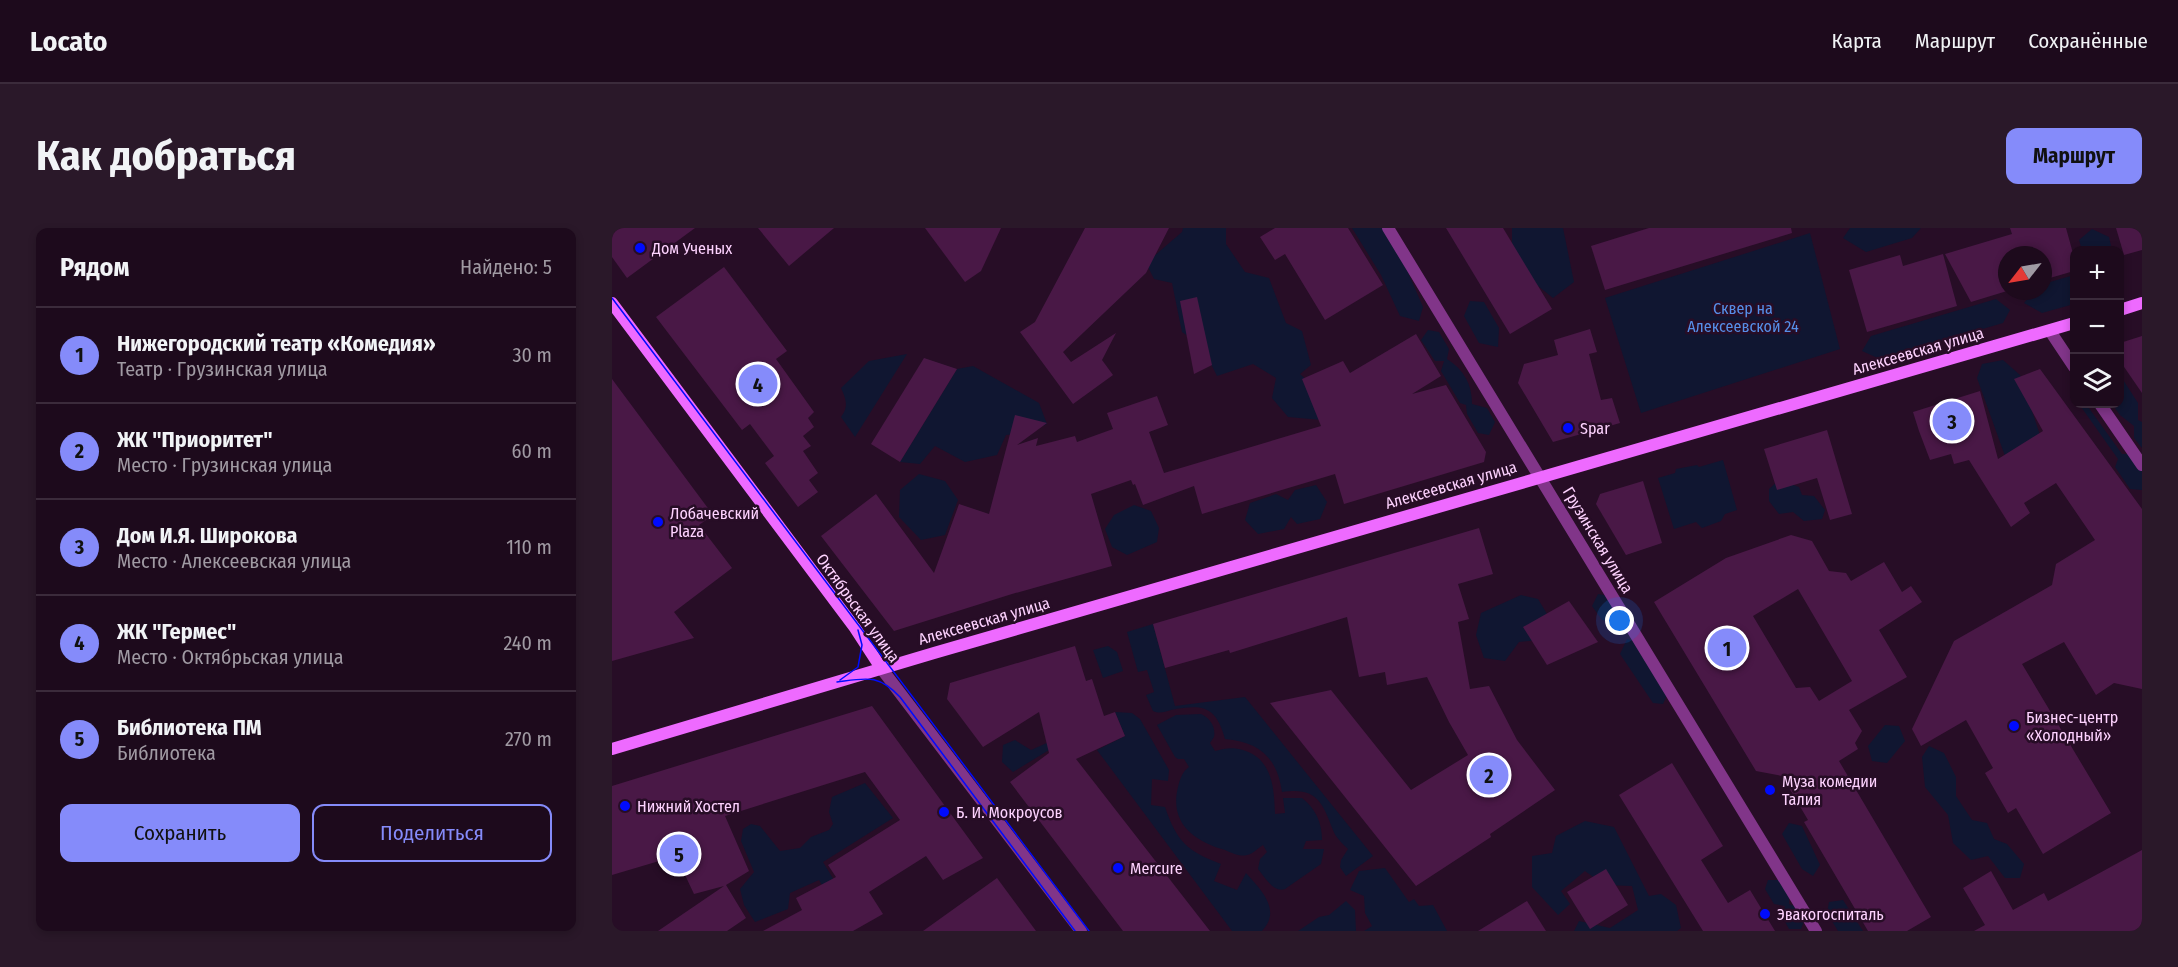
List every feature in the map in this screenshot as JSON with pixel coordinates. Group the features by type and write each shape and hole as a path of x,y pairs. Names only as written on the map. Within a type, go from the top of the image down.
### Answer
{"street":[{"name":"Грузинская улица","path":"1388,228 1816,931"},
{"name":"Октябрьская улица","path":"612,303 816,579 855,628 881,668 1081,931"},
{"path":"2124,309 2142,303"},
{"name":"Алексеевская улица","path":"612,749 881,668 2070,324"},
{"path":"2050,331 2070,361"},
{"path":"2103,408 2142,465"}],"green space":[{"path":"1183,228 1226,228 1226,244 1245,272 1269,278 1286,323 1302,331 1311,365 1300,374 1323,395 1322,420 1288,417 1272,398 1276,378 1253,364 1217,376 1202,346 1182,332 1172,283 1154,279 1146,263 1182,232"},
{"path":"1352,228 1383,228 1404,263 1423,307 1419,321 1400,316 1381,275"},
{"path":"1512,228 1563,228 1574,282 1553,298 1512,265"},
{"path":"1850,228 1921,228 1912,238 1866,252 1843,238"},
{"path":"2092,229 2109,237 2111,246 2081,246 2079,240"},
{"name":"Сквер на Алексеевской 24","path":"1810,233 1840,349 1641,413 1605,298"},
{"path":"2070,276 2070,305 2042,313 2024,303 2026,300 2052,300 2052,281"},
{"path":"1996,299 2010,310 2003,323 1880,359 1862,351 1871,336"},
{"path":"1470,301 1484,302 1499,328 1498,347 1479,343 1464,316"},
{"path":"1428,330 1439,332 1449,349 1447,359 1458,368 1469,384 1472,404 1487,408 1495,422 1489,435 1478,433 1467,414 1466,405 1460,403 1441,371 1444,361 1435,361 1421,340"},
{"path":"907,354 855,437 841,417 846,403 841,388 869,361"},
{"path":"2003,360 2020,375 2041,438 2010,470 1977,378 1982,364"},
{"path":"973,366 1039,403 1047,424 1027,433 1006,435 997,455 965,462 935,446 920,464 900,462 957,369"},
{"path":"2124,381 2138,403 2138,420 2142,422 2142,448 2134,438 2134,426 2115,408 2124,408"},
{"path":"2082,408 2089,408 2122,454 2132,454 2142,468 2142,490 2130,489 2115,467 2118,459"},
{"path":"1723,460 1737,510 1725,514 1721,521 1702,528 1696,522 1674,529 1658,478 1675,473 1676,469 1697,465 1699,467"},
{"path":"919,474 945,481 958,500 945,535 921,540 899,517 900,490"},
{"path":"1779,480 1799,487 1802,495 1814,496 1825,510 1822,519 1804,521 1793,512 1779,514 1769,501 1769,489"},
{"path":"1316,485 1327,502 1320,519 1297,524 1291,517 1284,529 1258,534 1245,520 1250,503 1276,494 1288,500 1295,490"},
{"path":"1134,505 1151,511 1159,528 1157,542 1127,555 1112,547 1105,529 1114,515"},
{"path":"1598,594 1610,596 1619,612 1615,622 1602,620 1592,606"},
{"path":"1521,595 1538,599 1550,619 1539,640 1519,642 1505,661 1484,658 1476,635 1481,613"},
{"path":"1153,624 1175,706 1245,697 1373,856 1346,876 1340,867 1341,860 1348,849 1335,835 1325,811 1316,798 1303,792 1282,792 1280,780 1271,761 1257,748 1225,739 1217,720 1207,710 1192,707 1162,712 1153,711 1146,695 1154,692 1147,670 1138,672 1127,632"},
{"path":"1627,639 1644,644 1668,693 1663,704 1653,703 1620,654"},
{"path":"1108,646 1117,652 1123,671 1103,678 1093,650"},
{"path":"1115,712 1132,713 1140,719 1169,770 1168,781 1152,779 1151,805 1165,807 1174,829 1185,844 1200,855 1221,864 1214,881 1237,890 1246,873 1263,893 1270,908 1270,915 1262,931 1232,931 1097,750 1125,736"},
{"path":"1201,714 1210,720 1213,726 1214,737 1210,743 1215,751 1236,748 1253,754 1261,760 1270,776 1275,814 1285,813 1283,798 1302,798 1317,817 1322,840 1306,841 1303,849 1324,849 1321,864 1285,889 1273,887 1258,869 1260,859 1267,852 1263,845 1249,854 1236,854 1194,836 1181,820 1176,800 1181,778 1189,767 1184,759 1175,757 1157,725 1176,715"},
{"path":"1885,725 1899,726 1905,741 1887,763 1872,761 1868,746"},
{"path":"1015,740 1031,750 1049,742 1054,747 1013,772 1002,762 1003,745"},
{"path":"1929,746 1944,753 1956,777 1956,796 1972,820 1987,823 1994,839 2007,844 2024,864 2020,878 2005,878 1988,856 1971,860 1953,843 1948,815 1925,787 1922,757"},
{"path":"865,783 893,818 823,862 846,900 835,907 819,880 790,893 788,909 755,922 744,905 740,889 754,872 741,841 743,829 751,824 760,826 780,851 800,848 811,837 829,830 833,824 829,812 832,797"},
{"path":"1585,821 1614,827 1649,896 1661,894 1676,905 1681,928 1677,931 1574,931 1579,921 1610,928 1638,910 1632,886 1604,885 1585,871 1561,891 1570,904 1558,915 1532,887 1532,856 1552,853 1556,836"},
{"path":"1789,823 1802,826 1820,865 1813,876 1802,869 1782,834"},
{"path":"1385,868 1409,902 1414,899 1419,906 1433,905 1447,931 1364,931 1372,926 1365,913 1364,896 1350,890 1359,871"},
{"path":"1768,880 1781,880 1789,894 1789,904 1798,907 1805,919 1801,929 1789,929 1782,916 1785,906 1774,904 1765,889"},
{"path":"1843,900 1863,931 1838,931 1827,913 1829,902"},
{"path":"1346,901 1355,910 1356,931 1298,931 1319,917 1329,915"}],"building":[{"name":"Дом Ученых","path":"612,228 695,228 627,278 612,257"},
{"path":"758,228 834,228 789,266"},
{"path":"925,228 1001,228 981,271 965,282"},
{"path":"1085,228 1169,228 1146,273 1063,352 1071,362 1116,333 1102,360 1113,375 1073,404 1020,332 1035,322"},
{"path":"1275,228 1348,228 1383,285 1325,320 1285,254 1275,260 1260,237"},
{"path":"1446,228 1503,228 1552,309 1510,334"},
{"path":"1649,228 1791,228 1792,233 1605,290 1591,246"},
{"path":"2010,228 2066,228 2071,246 2070,272 2052,277 2052,246 1998,246 1998,294 1971,302 1945,254 2012,234"},
{"path":"2116,228 2142,228 2142,250 2124,255 2124,246 2121,246"},
{"path":"1943,254 1957,306 1867,332 1849,270 1900,255 1903,266"},
{"path":"724,267 787,351 776,359 814,412 808,418 814,427 803,436 811,446 803,451 818,473 809,480 818,492 798,507 765,463 774,456 750,424 742,430 656,317"},
{"path":"1197,297 1212,365 1194,374 1180,301"},
{"path":"1590,329 1597,352 1589,354 1601,400 1612,398 1620,423 1553,442 1518,383 1524,364 1558,355 1554,340"},
{"path":"1416,334 1441,376 1412,394 1446,385 1486,452 1484,462 1344,504 1335,474 1202,514 1194,486 1143,505 1135,484 1133,485 1131,480 1091,494 1112,566 894,631 821,536 876,494 934,573 959,504 989,514 1015,415 1047,423 1017,445 1038,438 1036,446 1075,436 1077,442 1113,429 1107,413 1157,396 1168,425 1149,432 1164,473 1321,426 1302,379 1343,361 1350,373"},
{"path":"2142,336 2142,393 2124,367 2124,342"},
{"path":"924,358 957,369 900,462 871,444"},
{"path":"2040,369 2142,509 2142,689 2114,683 2096,695 2064,642 2022,664 2111,813 2043,854 2016,808 2008,813 1985,773 1993,768 1966,720 1921,746 1912,729 1954,641 2052,585 2056,564 2095,540 2056,483 2024,503 2030,513 2011,527 1969,460 1954,464 1951,454 1930,460 1919,431 1913,412 1980,391 1998,459 2043,431 2014,379"},
{"name":"Лобачевский Plaza","path":"612,379 713,515 699,525 732,568 674,612 694,638 612,661"},
{"path":"1827,430 1852,514 1830,520 1817,478 1777,490 1764,449"},
{"path":"1643,481 1662,543 1626,555 1596,504 1600,494"},
{"path":"1479,528 1493,574 1458,584 1469,619 1458,622 1470,689 1489,686 1517,740 1555,790 1490,834 1491,837 1416,886 1270,703 1331,690 1411,790 1468,755 1427,677 1387,685 1385,672 1359,677 1347,617 1230,653 1229,650 1165,668 1153,624"},
{"path":"1791,535 1812,541 1829,571 1846,573 1851,581 1884,562 1902,592 1911,586 1922,602 1879,630 1907,677 1849,710 1862,731 1855,743 1858,749 1839,761 1931,917 1907,931 1868,931 1804,822 1808,820 1782,776 1756,771 1654,602 1726,558","holes":["1798,589 1852,681 1819,701 1810,687 1796,688 1753,616"]},
{"path":"1569,601 1598,642 1547,665 1523,627"},
{"path":"1075,646 1086,681 1092,679 1104,716 1115,712 1125,736 1076,759 1210,931 1123,931 1010,782 1049,753 1039,712 983,747 947,699 950,683"},
{"path":"872,706 983,858 943,880 926,856 869,892 883,914 853,931 763,931 802,910 796,898 836,877 828,865 900,820 865,772 725,816 749,871 726,885 746,918 727,931 658,931 724,886 694,894 676,856 612,875 612,786"},
{"path":"1672,763 1723,846 1701,860 1728,903 1750,890 1775,931 1703,931 1619,795"},
{"path":"2142,850 2142,931 1974,931 1985,925 1963,888 1991,871 2013,910 2044,893 2048,901"},
{"path":"1606,869 1628,905 1590,929 1567,892"},
{"path":"997,878 1036,931 923,931"},
{"path":"1527,901 1546,931 1478,931"}],"tram line":[{"path":"612,298 1089,931"},
{"path":"840,680 858,667 862,645 858,630"},
{"path":"837,682 872,679 885,684 900,697 1075,931"}],"place":[{"name":"Дом Ученых","path":"640,248"},
{"name":"ЖК \"Гермес\"","path":"758,384"},
{"name":"Дом И.Я. Широкова","path":"1952,421"},
{"name":"Spar","path":"1568,428"},
{"name":"Лобачевский Plaza","path":"658,522"},
{"name":"Нижегородский театр «Комедия»","path":"1727,648"},
{"name":"Бизнес-центр «Холодный»","path":"2014,726"},
{"name":"ЖК \"Приоритет\"","path":"1489,775"},
{"name":"Муза комедии Талия","path":"1770,790"},
{"name":"Нижний Хостел","path":"625,806"},
{"name":"Б. И. Мокроусов","path":"944,812"},
{"name":"Библиотека ПМ","path":"679,854"},
{"name":"Mercure","path":"1118,868"},
{"name":"Эвакогоспиталь","path":"1765,914"}]}
